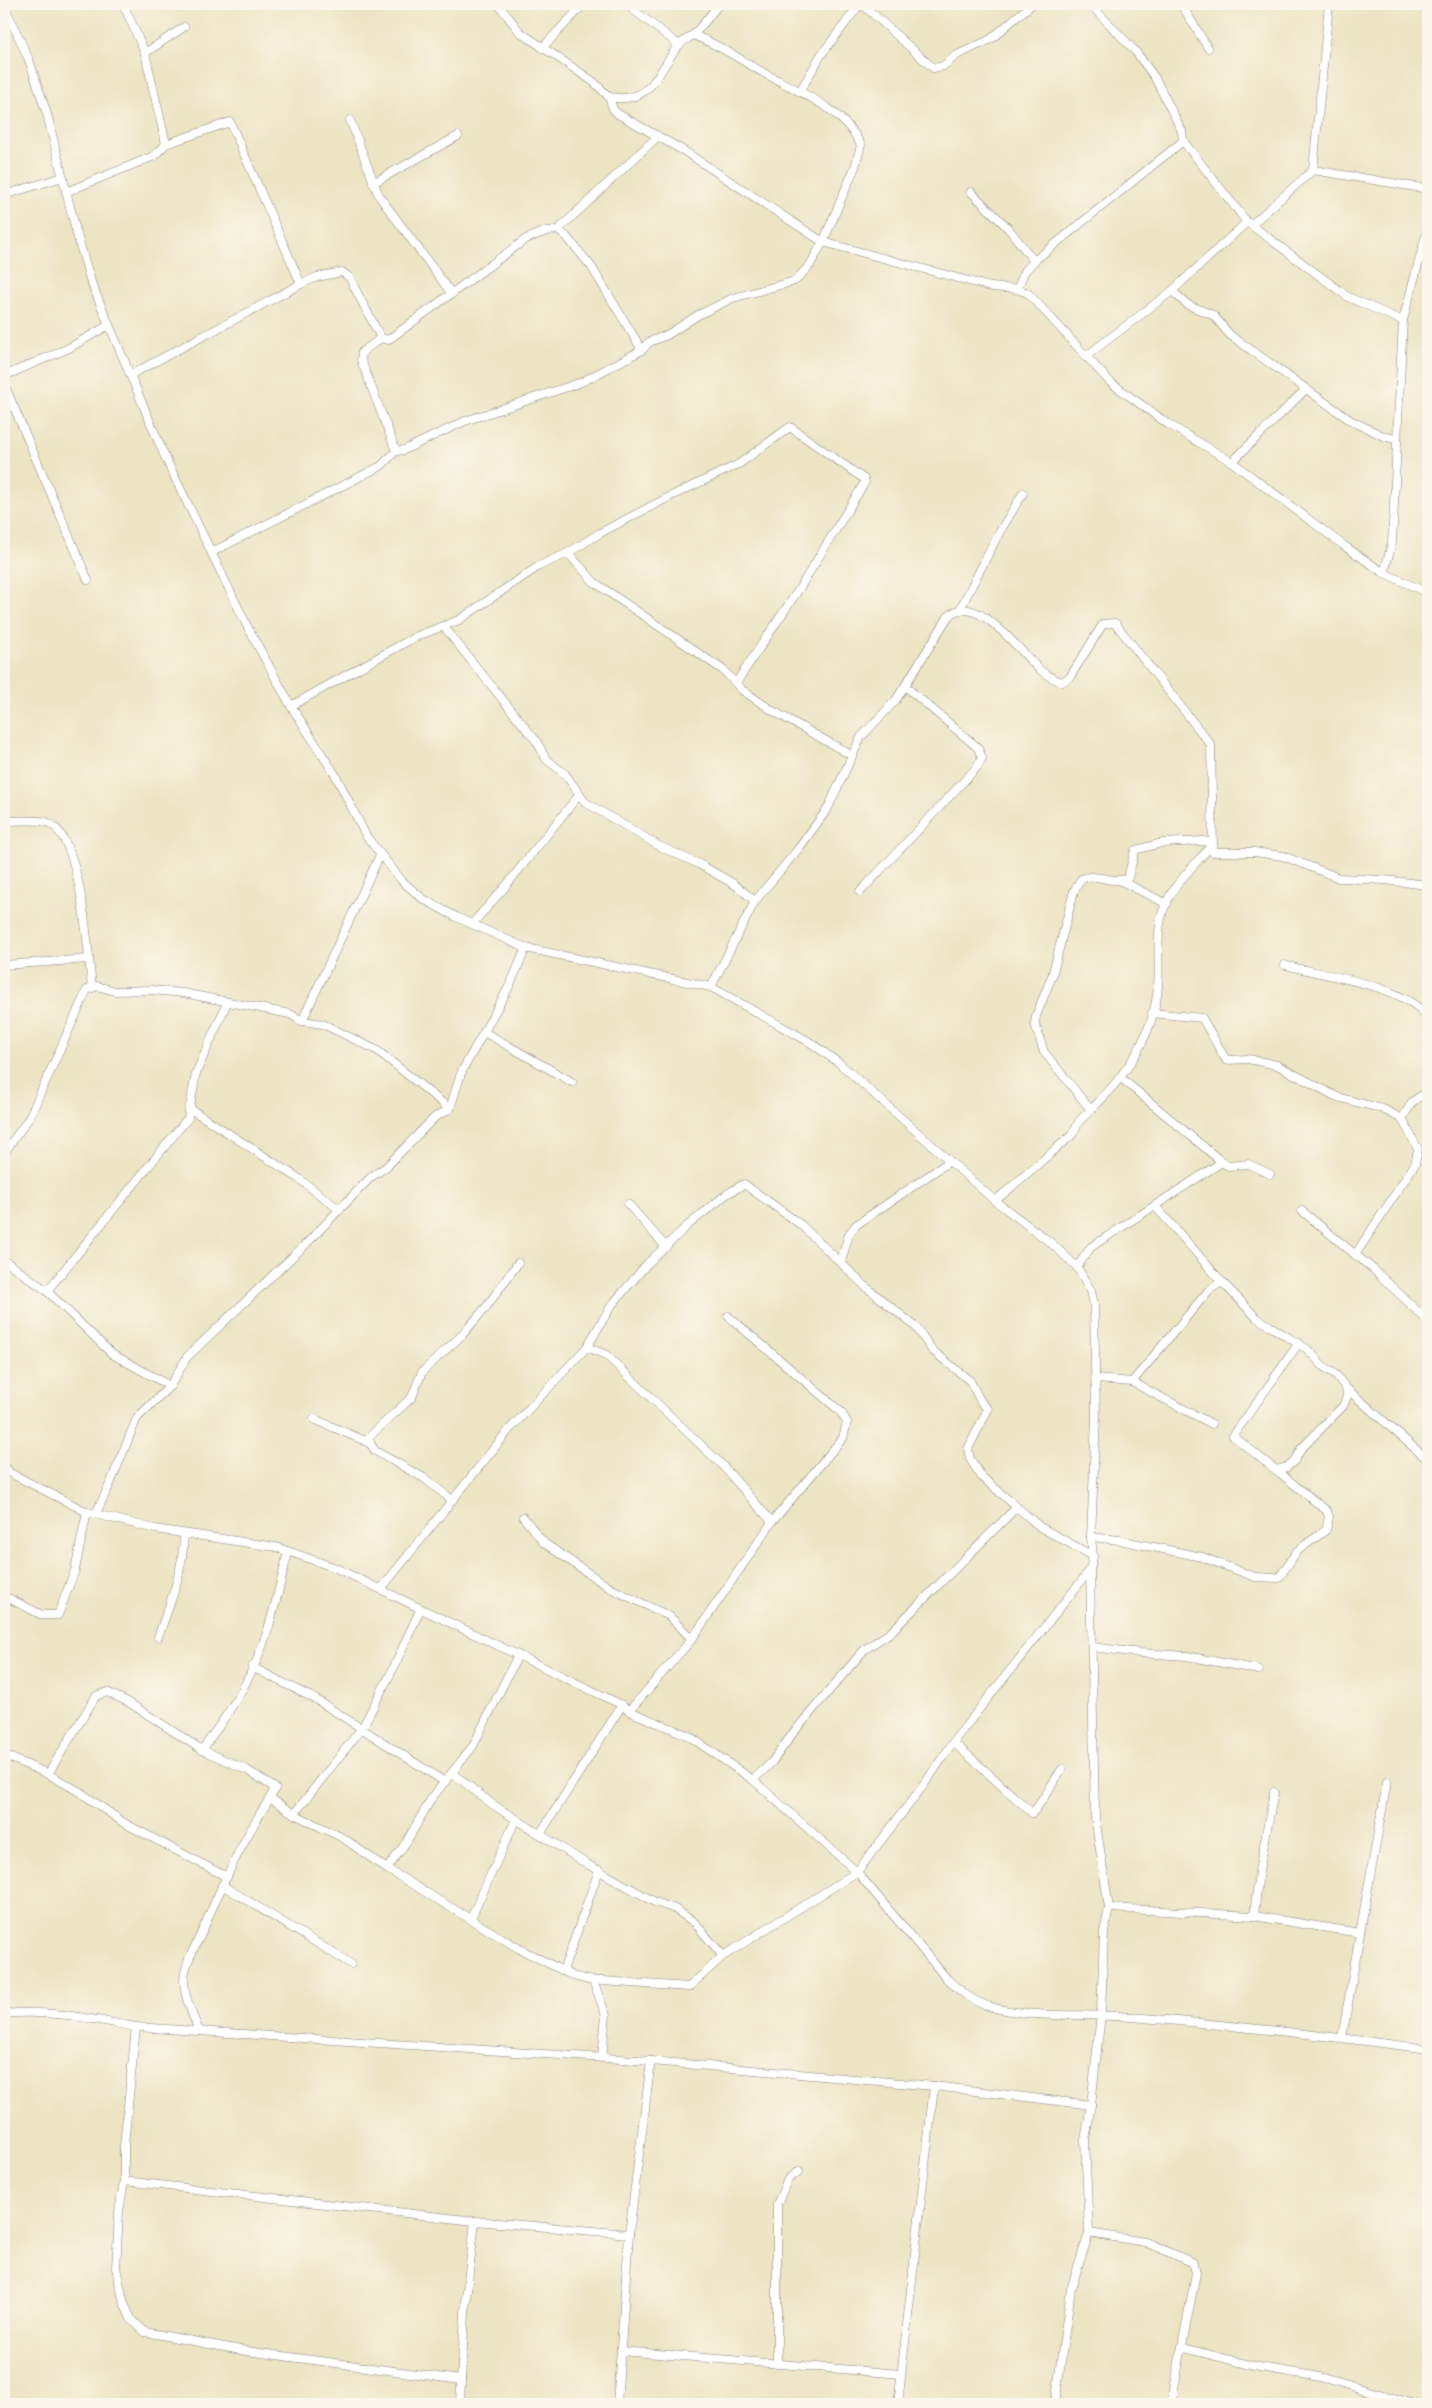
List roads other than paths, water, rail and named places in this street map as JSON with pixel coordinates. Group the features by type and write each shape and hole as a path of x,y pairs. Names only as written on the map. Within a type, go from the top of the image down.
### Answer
{"street":[{"path":"123,4 145,52 166,144"},
{"path":"498,4 520,32 578,70 610,97 630,99 641,94 656,80 679,45 693,35 719,4"},
{"path":"542,48 584,4"},
{"path":"626,4 679,45"},
{"path":"800,91 820,55 861,4 933,68 943,66 957,55 991,39 1032,4"},
{"path":"1090,4 1136,52 1155,78 1182,131 1183,141 1249,224 1348,297 1403,321"},
{"path":"1181,4 1208,48"},
{"path":"1085,357 1172,291 1312,170 1329,4"},
{"path":"4,5 29,60 47,114 82,257 166,457 248,628 291,706 336,776 366,836 380,855 402,881 423,899 472,924 526,948 711,986 739,1001 769,1022 808,1041 839,1063 995,1201 1050,1242 1077,1267 1091,1291 1094,1306 1096,1379 1090,1537 1093,1556 1090,1570 1095,1817 1109,1908 1104,1932 1101,2014 1091,2105 1085,2140 1089,2234 1071,2289 1055,2404"},
{"path":"145,52 184,27"},
{"path":"212,552 381,466 396,451 404,450 465,421 582,382 642,350 649,342 667,335 698,315 733,298 795,281 810,265 823,242 855,167 861,145 846,121 800,91 718,44 693,35"},
{"path":"610,97 613,109 618,114 658,136 823,242 991,287 1017,289 1028,293 1110,382 1168,424 1232,462 1343,545 1384,572 1428,592"},
{"path":"350,120 384,205 452,294"},
{"path":"66,192 154,156 166,144 230,122 300,284"},
{"path":"374,183 458,136"},
{"path":"132,374 300,284 317,277 342,272 348,278 381,338 388,340 526,239 546,231 558,230 658,136"},
{"path":"1017,289 1025,271 1034,261 1183,141"},
{"path":"1312,170 1428,189"},
{"path":"4,195 63,177"},
{"path":"971,192 1008,228 1034,261"},
{"path":"1384,572 1392,543 1403,321 1428,228"},
{"path":"558,230 566,236 591,266 642,350"},
{"path":"1172,291 1188,305 1213,315 1230,334 1350,420 1381,435 1397,440"},
{"path":"4,376 70,348 109,325"},
{"path":"381,338 362,352 361,360 396,451"},
{"path":"4,384 88,580"},
{"path":"1232,462 1306,389"},
{"path":"291,706 415,637 459,620 539,566 568,553 671,496 739,464 788,428 794,428 864,479 864,485 811,570 736,683"},
{"path":"960,609 999,533 1023,493"},
{"path":"568,553 594,582 723,670 736,683 773,711 851,755"},
{"path":"711,986 755,900 799,848 828,808 861,737 896,700 952,612 960,609 983,616 999,627 1039,669 1062,682 1070,677 1103,624 1115,623 1211,745 1212,850 1175,888 1161,918 1158,988 1152,1013 1134,1060 1120,1078 1080,1120 1072,1134 995,1201"},
{"path":"444,627 537,742 546,759 565,774 585,802 660,846 699,864 734,884 755,900"},
{"path":"860,892 978,766 982,758 978,748 905,686"},
{"path":"472,924 505,888 579,795"},
{"path":"4,821 47,822 65,837 77,873 92,987"},
{"path":"1121,881 1128,878 1135,850 1162,843 1203,840 1208,842 1212,850"},
{"path":"1212,850 1254,852 1283,856 1339,878 1384,880 1428,885"},
{"path":"302,1020 380,855"},
{"path":"1091,1110 1044,1052 1035,1024 1036,1016 1049,985 1074,891 1081,879 1092,876 1121,881 1167,904"},
{"path":"96,1514 137,1418 170,1386 192,1352 340,1210 371,1177 386,1167 435,1117 450,1109 461,1073 510,985 526,948"},
{"path":"4,965 88,959"},
{"path":"1285,965 1360,982 1390,993 1421,1008 1428,1017"},
{"path":"4,1153 29,1118 87,990 92,987 114,991 152,990 183,993 290,1014 302,1020 323,1024 378,1050 450,1109"},
{"path":"47,1291 188,1118 196,1073 228,1003"},
{"path":"1152,1013 1202,1018 1226,1060 1248,1059 1277,1065 1337,1097 1384,1109 1402,1119 1418,1149 1415,1164 1356,1255"},
{"path":"484,1032 572,1082"},
{"path":"1120,1078 1228,1166 1248,1164 1270,1174"},
{"path":"1402,1119 1412,1102 1428,1091"},
{"path":"190,1108 298,1178 340,1210"},
{"path":"841,1261 848,1234 856,1225 950,1161"},
{"path":"1077,1267 1091,1247 1222,1162"},
{"path":"381,1589 508,1431 587,1347 611,1306 647,1264 727,1194 744,1184 801,1224 866,1286 916,1327 932,1350 970,1381 981,1402 988,1409 968,1449 970,1458 982,1477 1040,1527 1093,1556"},
{"path":"628,1204 666,1247"},
{"path":"1155,1206 1222,1282 1257,1318 1300,1343 1324,1367 1336,1375 1346,1388 1428,1460"},
{"path":"1302,1211 1356,1255 1428,1320"},
{"path":"4,1260 47,1291 112,1354 170,1386"},
{"path":"452,1500 424,1478 375,1451 370,1443 369,1436 412,1397 422,1372 474,1321 518,1262"},
{"path":"1132,1382 1209,1290 1222,1282"},
{"path":"628,1711 692,1639 772,1522 843,1438 847,1422 840,1411 728,1316"},
{"path":"1090,1537 1119,1540 1202,1557 1255,1577 1279,1578 1297,1551 1326,1530 1329,1517 1327,1511 1234,1436 1300,1343"},
{"path":"587,1347 606,1355 722,1465 772,1522"},
{"path":"1096,1379 1132,1382 1212,1424"},
{"path":"1276,1470 1287,1467 1294,1462 1301,1450 1343,1406 1347,1396 1346,1388"},
{"path":"314,1419 370,1443"},
{"path":"4,1466 7,1474 87,1512 155,1529 276,1547 336,1568 420,1610 622,1705 628,1711 689,1736 753,1780 857,1872 947,1979 965,1996 990,2006 1027,2013 1101,2014 1226,2024 1428,2049"},
{"path":"753,1780 772,1762 793,1734 864,1650 891,1632 1017,1507"},
{"path":"4,1596 42,1615 58,1615 75,1570 87,1512"},
{"path":"523,1517 544,1542 610,1588 668,1616 692,1639"},
{"path":"158,1636 172,1600 184,1560 184,1534"},
{"path":"202,1750 224,1721 245,1685 266,1632 288,1552"},
{"path":"270,1798 294,1814 343,1838 387,1870 518,1948 564,1971 593,1981 689,1987 723,1956 857,1872 926,1782 953,1742 1090,1570"},
{"path":"294,1814 362,1728 392,1671 420,1610"},
{"path":"1092,1647 1187,1656 1259,1670"},
{"path":"387,1870 407,1841 431,1799 473,1746 518,1655"},
{"path":"252,1667 317,1700 445,1782"},
{"path":"48,1774 96,1696 106,1692 128,1702 202,1750 247,1770 275,1788 252,1826 228,1877 222,1885 192,1954 184,1978 186,1993 199,2031"},
{"path":"540,1834 622,1705"},
{"path":"953,1742 1032,1813 1038,1808 1040,1800 1062,1769"},
{"path":"4,1754 48,1774 80,1792 124,1823 228,1877"},
{"path":"452,1773 478,1794 540,1834 655,1902 675,1909 695,1922 723,1956"},
{"path":"1342,2038 1387,1782"},
{"path":"1254,1916 1259,1871 1274,1792"},
{"path":"470,1918 516,1819"},
{"path":"564,1971 599,1870"},
{"path":"222,1885 351,1964"},
{"path":"1109,1908 1254,1916 1360,1933"},
{"path":"593,1981 606,2015 602,2057"},
{"path":"4,2014 26,2012 67,2014 136,2027 651,2060 934,2086 1091,2105"},
{"path":"136,2027 124,2145 124,2181 116,2268 124,2303 131,2320 145,2332 246,2351 461,2380"},
{"path":"616,2404 629,2234 651,2060"},
{"path":"898,2404 934,2086"},
{"path":"777,2364 777,2204 788,2179 799,2171"},
{"path":"124,2181 475,2221 629,2234"},
{"path":"460,2404 466,2298 475,2221"},
{"path":"1089,2234 1145,2242 1194,2263 1196,2273 1184,2348 1172,2404"},
{"path":"1184,2348 1254,2366 1336,2381 1416,2404"},
{"path":"621,2351 902,2374"}]}
